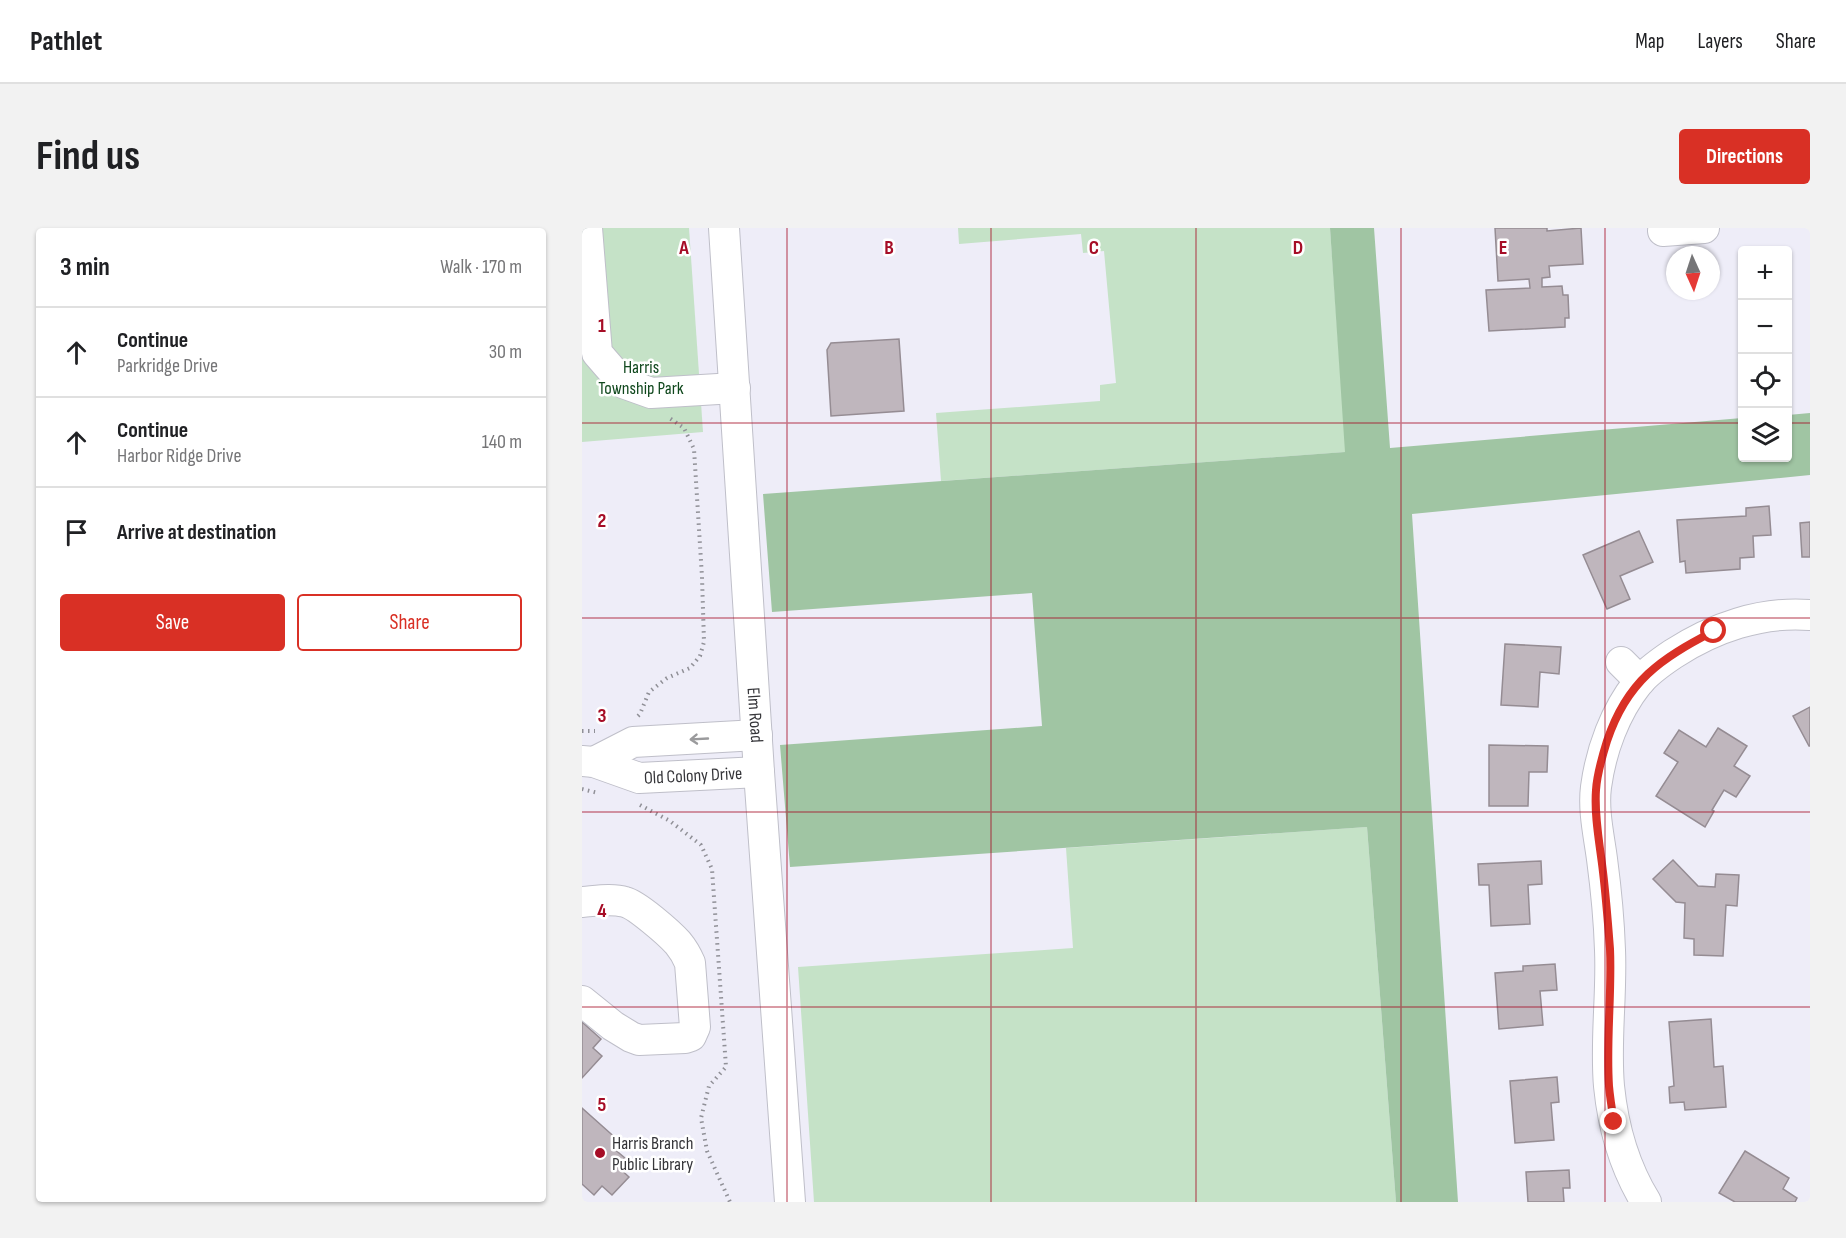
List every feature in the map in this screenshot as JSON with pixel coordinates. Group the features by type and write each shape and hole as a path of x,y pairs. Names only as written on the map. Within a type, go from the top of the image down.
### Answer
{"street":[{"path":"587,228 597,353 623,383 651,393 735,388"},
{"name":"Elm Road","path":"724,228 759,772 790,1202"},
{"path":"1663,231 1704,228"},
{"path":"1646,1202 1622,1148 1614,1122 1609,1085 1610,951 1604,874 1597,824 1596,789 1602,758 1613,725 1627,697 1630,671 1660,663 1714,631 1745,621 1774,616 1810,615"},
{"name":"Old Colony Drive","path":"588,761 633,742 757,735"},
{"name":"Old Colony Drive","path":"588,761 639,778 759,772"},
{"path":"582,902 617,900 627,902 674,938 690,963 694,1032 685,1038 639,1040 622,1033 582,1000"}],"path":[{"path":"632,720 640,714 649,692 667,678 690,668 700,656 704,642 693,448 684,428 663,413"},
{"path":"582,731 602,730"}],"green space":[{"name":"Harris Township Park","path":"582,228 689,228 703,432 582,442"},
{"path":"958,228 1330,228 1346,452 941,481 936,413 1100,401 1100,385 1116,383 1104,251 1083,253 1081,234 959,244"},
{"path":"1330,228 1374,228 1390,448 1738,418 1738,462 1792,462 1792,415 1810,413 1810,475 1412,514 1458,1202 1396,1202 1367,827 790,867 780,745 1042,726 1032,593 772,612 763,494 1345,452"},
{"path":"1367,827 1396,1202 814,1202 798,967 1073,948 1066,848"}],"building":[{"path":"1495,228 1547,228 1547,231 1581,228 1583,264 1549,266 1550,277 1542,278 1542,287 1562,286 1563,295 1568,295 1569,318 1565,318 1565,327 1489,331 1486,290 1530,288 1529,279 1498,281"},
{"path":"899,339 904,411 831,416 827,350 831,343"},
{"path":"1769,506 1771,535 1753,536 1754,557 1740,558 1740,569 1686,573 1685,561 1680,562 1677,520 1746,516 1746,508"},
{"path":"1810,522 1810,557 1802,557 1800,523"},
{"path":"1639,531 1653,562 1620,576 1630,599 1607,609 1583,555"},
{"path":"1505,644 1561,647 1559,674 1540,672 1538,707 1501,705"},
{"path":"1810,707 1810,746 1809,746 1793,716"},
{"path":"1718,728 1747,746 1734,766 1750,776 1736,797 1724,790 1705,827 1656,796 1678,762 1664,753 1679,730 1706,747"},
{"path":"1489,745 1548,746 1547,772 1529,772 1528,806 1489,806"},
{"path":"1673,860 1698,886 1715,887 1716,874 1739,875 1737,906 1726,905 1723,956 1694,955 1694,939 1684,938 1685,903 1676,902 1653,879"},
{"path":"1541,861 1542,884 1528,885 1530,924 1491,926 1489,885 1479,885 1478,864"},
{"path":"1555,964 1557,990 1540,991 1543,1025 1499,1029 1495,973 1523,971 1523,966"},
{"path":"1711,1019 1714,1067 1723,1066 1726,1107 1685,1110 1684,1102 1670,1103 1669,1087 1674,1086 1669,1022"},
{"path":"582,1022 601,1039 593,1048 602,1056 582,1078"},
{"path":"1557,1077 1559,1102 1551,1103 1554,1140 1515,1143 1510,1081"},
{"name":"Harris Branch Public Library","path":"582,1108 619,1141 613,1148 625,1158 617,1166 629,1177 612,1195 602,1186 594,1195 582,1184"},
{"path":"1745,1151 1789,1178 1783,1189 1797,1198 1795,1202 1735,1202 1719,1193"},
{"path":"1569,1170 1570,1188 1563,1188 1564,1202 1528,1202 1526,1172"}],"place":[{"name":"Harris Branch Public Library","path":"600,1153"}],"route":[{"path":"1614,1122 1609,1085 1610,951 1604,874 1597,824 1596,789 1602,758 1613,725 1627,697 1640,681 1660,663 1714,631"}]}
